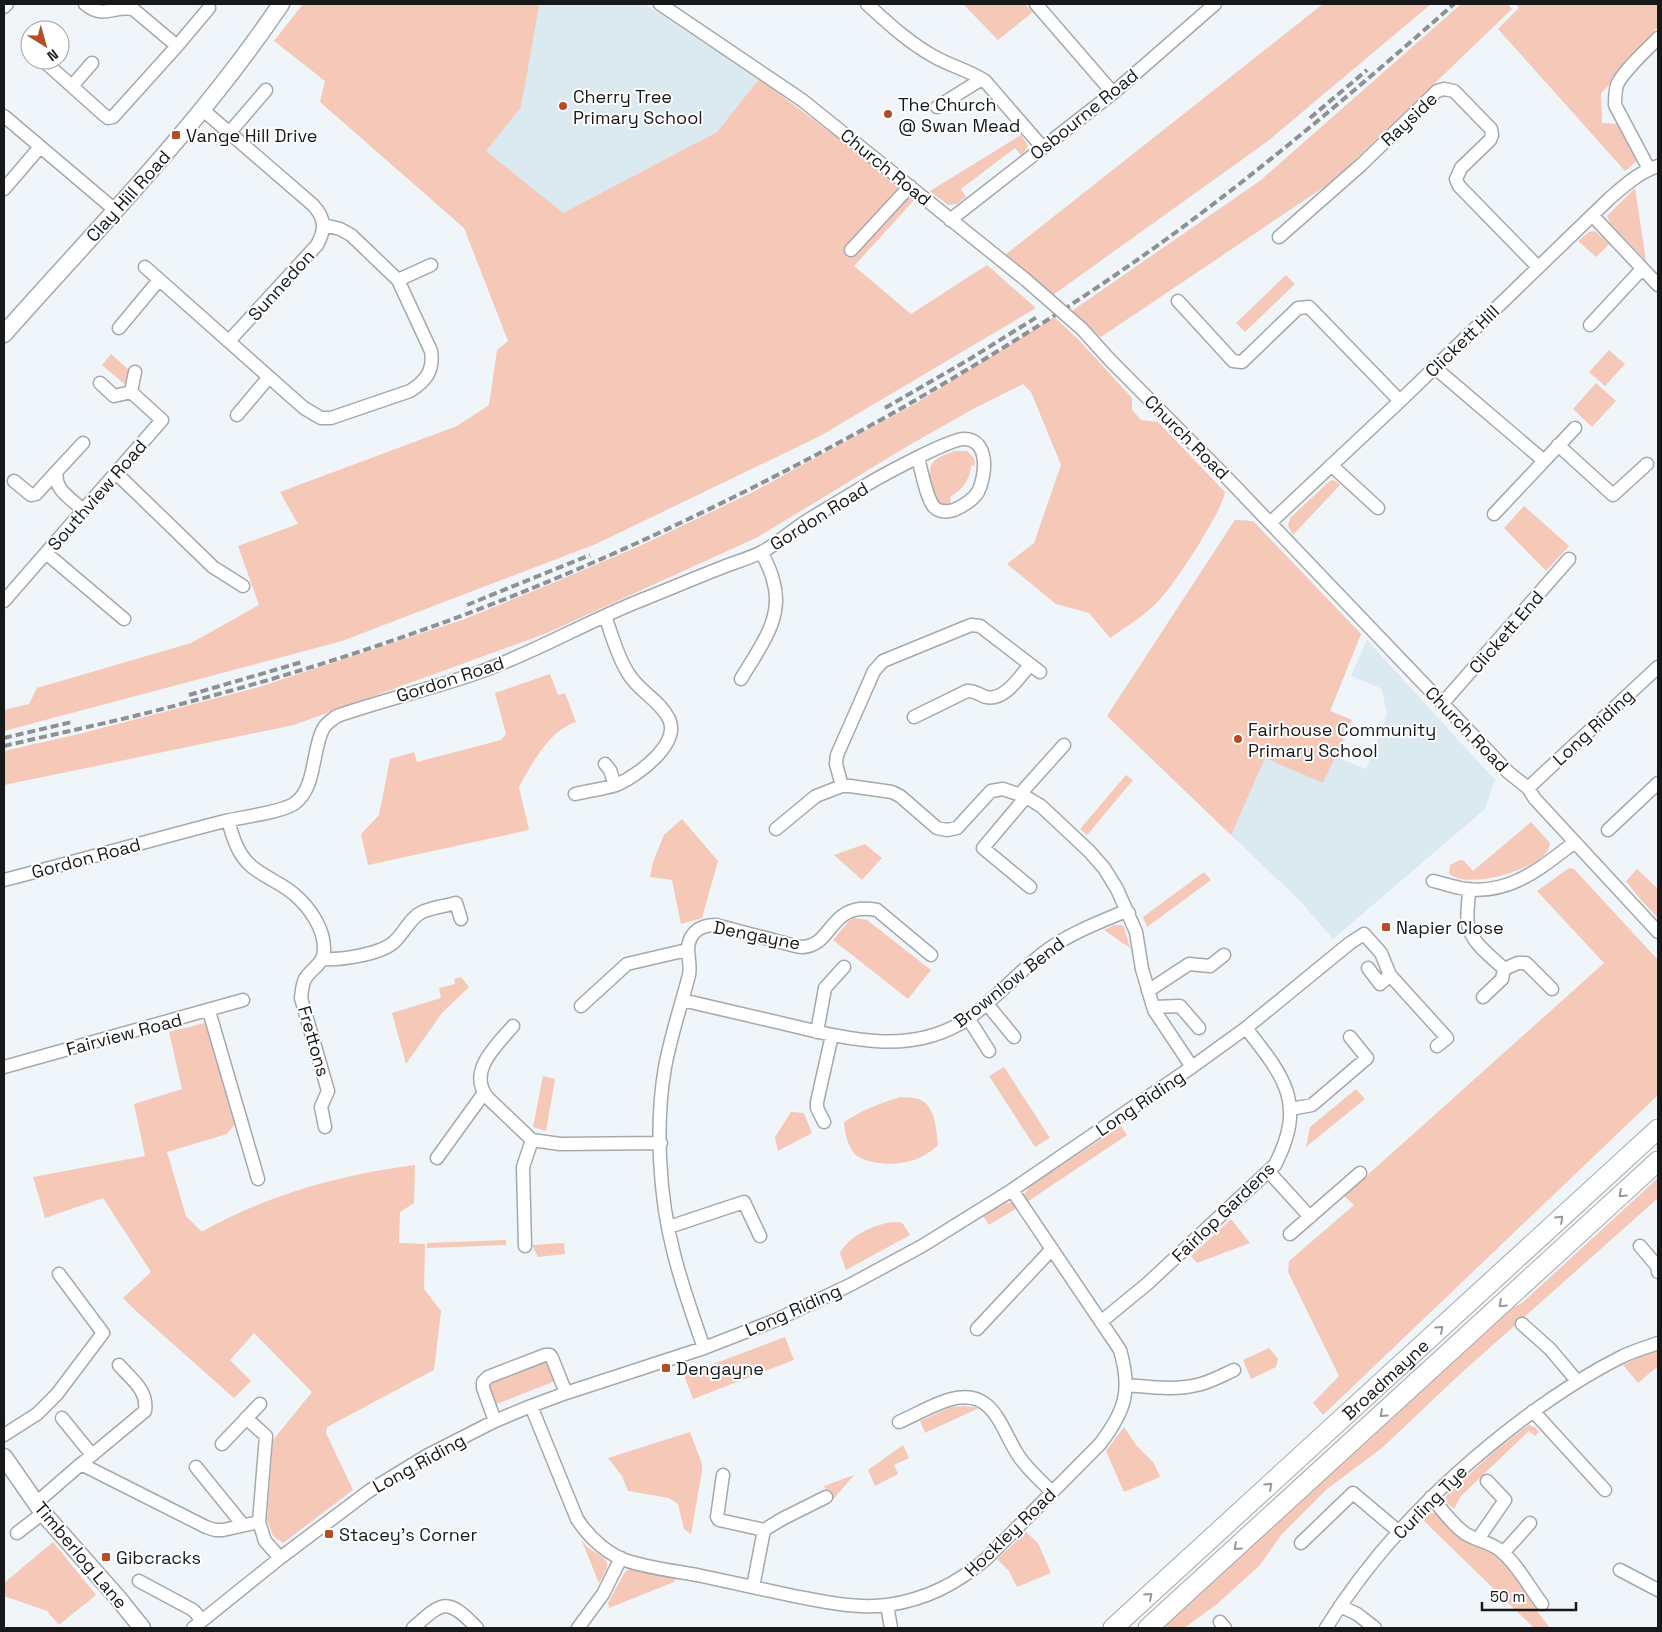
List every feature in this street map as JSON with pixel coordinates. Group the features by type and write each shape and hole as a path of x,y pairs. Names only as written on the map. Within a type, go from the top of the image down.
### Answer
{"main road":[{"name":"Broadmayne","path":"1113,1628 1658,1129"},
{"name":"Broadmayne","path":"1148,1628 1658,1161"}],"street":[{"path":"4,7 7,4"},
{"path":"85,4 96,11 133,9 139,12 177,46"},
{"name":"Clay Hill Road","path":"4,334 163,158 236,68 281,4"},
{"name":"Church Road","path":"660,4 802,100 1026,280 1082,329 1508,772 1528,788 1535,799 1658,932"},
{"path":"867,4 907,40 944,62 975,74 982,79 1042,148"},
{"path":"1036,4 1113,93"},
{"name":"Osbourne Road","path":"950,220 1113,93 1215,4"},
{"path":"55,70 103,114 108,118 113,117 210,8"},
{"path":"1653,168 1615,105 1615,94 1618,83 1624,74 1658,38"},
{"path":"72,86 92,63"},
{"path":"937,107 982,79"},
{"name":"Rayside","path":"1279,237 1362,164 1437,91 1450,89 1491,130 1492,135 1490,140 1461,168 1456,179 1459,186 1538,267"},
{"path":"230,132 266,90"},
{"path":"145,267 312,414 321,418 331,418 410,391 422,384 428,377 431,368 431,351 398,280 351,235 340,229 324,225 323,218 313,205 203,110"},
{"path":"4,116 115,210"},
{"path":"4,189 40,147"},
{"name":"Clickett Hill","path":"1270,523 1630,180 1653,168"},
{"path":"851,250 910,186"},
{"path":"1592,216 1658,285"},
{"name":"Sunnedon","path":"229,341 317,245 323,235 324,225"},
{"path":"398,280 431,265"},
{"path":"1590,325 1642,269"},
{"path":"119,328 159,280"},
{"path":"1178,301 1233,361 1242,362 1298,308 1309,307 1400,401"},
{"path":"1434,367 1543,460"},
{"path":"100,383 114,396 131,392 135,372"},
{"path":"238,415 269,377"},
{"name":"Southview Road","path":"4,601 162,420 131,392"},
{"path":"1494,514 1575,428"},
{"name":"Gordon Road","path":"4,880 228,821 286,808 295,804 301,797 310,776 323,730 328,722 337,716 476,673 534,650 605,616 762,552 807,520 868,484 918,458 960,439 967,439 973,442 982,452 984,458 982,480 978,492 962,506 945,512 940,511 935,508 931,501 918,458"},
{"path":"14,481 31,495 36,494 83,443"},
{"path":"1558,445 1613,495 1647,464"},
{"path":"1331,466 1378,508"},
{"path":"57,471 57,483 60,488 83,510"},
{"path":"116,473 213,567 243,586"},
{"path":"741,679 771,629 776,612 776,593 773,580 762,552"},
{"path":"46,553 124,618"},
{"name":"Clickett End","path":"1442,704 1569,559"},
{"path":"575,794 615,785 640,771 666,746 671,726 669,719 662,709 629,675 605,616"},
{"path":"842,786 836,764 837,755 874,671 883,661 970,625 980,626 1035,669 1003,694 986,697 972,690 967,691 914,717"},
{"name":"Long Riding","path":"1528,788 1658,666"},
{"path":"1030,887 983,848 1064,745"},
{"path":"605,764 610,770 615,785"},
{"path":"1608,830 1658,783"},
{"path":"776,829 816,796 842,786 884,789 892,792 938,828 947,830 957,828 991,792 1003,789 1023,796 1040,806 1089,851 1104,868 1118,889 1136,932 1142,969 1153,1007 1162,1024 1192,1067"},
{"path":"228,821 234,842 251,866 295,894 310,912 321,929 324,947 323,959 341,960 388,948 414,918 422,912 456,903 461,919"},
{"path":"1433,881 1469,889 1487,889 1509,885 1524,879 1575,842"},
{"path":"1469,889 1467,923 1470,932 1504,969"},
{"name":"Dengayne","path":"688,950 688,944 696,931 711,925 802,947 820,940 843,914 854,909 865,908 877,910 931,956"},
{"name":"Brownlow Bend","path":"682,1000 817,1032 860,1040 876,1042 910,1040 948,1029 968,1018 987,1004 1040,956 1066,937 1121,913 1128,914"},
{"name":"Long Riding","path":"198,1624 280,1558 369,1491 428,1455 495,1421 531,1406 704,1348 776,1320 867,1277 922,1246 1012,1190 1192,1067 1246,1028 1350,943 1364,934 1381,953 1390,974"},
{"path":"581,1006 627,964 688,950 690,972 672,1035 665,1068 662,1100 662,1184 669,1227 682,1284 704,1348"},
{"path":"1148,991 1189,964 1210,966 1224,955"},
{"name":"Frettons","path":"323,959 306,978 302,986 301,998 328,1091 321,1107 324,1127"},
{"path":"1504,969 1518,963 1526,963 1552,989"},
{"path":"817,1032 825,988 844,967"},
{"path":"1368,968 1380,984 1390,974 1447,1038 1438,1046"},
{"path":"1483,997 1502,979 1504,969"},
{"name":"Fairview Road","path":"4,1067 243,1000"},
{"path":"987,1004 1014,1037"},
{"path":"1153,1007 1180,1006 1198,1028"},
{"path":"209,1011 258,1179"},
{"path":"968,1018 989,1051"},
{"path":"513,1026 486,1058 482,1066 480,1081 484,1093 532,1140 560,1144 661,1143"},
{"name":"Fairlop Gardens","path":"1102,1321 1147,1284 1269,1172 1275,1166 1285,1147 1289,1130 1290,1097 1278,1070 1246,1028"},
{"path":"824,1122 817,1102 832,1035"},
{"path":"1291,1109 1312,1105 1367,1058 1350,1037"},
{"path":"437,1158 484,1093"},
{"path":"525,1246 523,1167 532,1140"},
{"path":"1269,1172 1310,1217"},
{"path":"1290,1234 1360,1172"},
{"name":"Hockley Road","path":"531,1406 577,1519 586,1533 599,1546 621,1558 753,1587 852,1606 887,1605 916,1599 947,1587 969,1574 986,1559 1100,1444 1116,1423 1124,1402 1126,1385 1125,1367 1120,1350 1012,1190"},
{"path":"669,1227 744,1202 760,1236"},
{"path":"1640,1246 1657,1266 1658,1272"},
{"path":"977,1329 1052,1249"},
{"path":"4,1435 36,1414 57,1394 103,1334 59,1274"},
{"path":"1522,1324 1550,1349 1577,1381"},
{"name":"Curling Tye","path":"1326,1628 1340,1606 1398,1531 1431,1497 1480,1453 1577,1381 1624,1356 1658,1343"},
{"path":"495,1421 483,1388 483,1382 488,1377 550,1355 566,1393"},
{"path":"17,1533 80,1465 145,1411 146,1400 144,1393 119,1365"},
{"path":"1126,1385 1172,1389 1187,1387 1203,1384 1234,1370"},
{"path":"899,1422 949,1400 964,1398 980,1400 999,1418 1019,1457 1052,1492"},
{"path":"222,1444 260,1404"},
{"path":"1533,1412 1605,1490"},
{"path":"62,1418 92,1455"},
{"path":"246,1418 266,1436 259,1522 266,1541 280,1558"},
{"path":"80,1465 215,1530 224,1530 259,1522"},
{"path":"196,1467 243,1525"},
{"name":"Timberlog Lane","path":"6,1468 142,1628"},
{"path":"723,1475 717,1517 719,1520 764,1530"},
{"path":"1478,1539 1505,1500 1487,1481"},
{"path":"1301,1543 1352,1493 1398,1531"},
{"path":"753,1587 764,1530 777,1521 826,1497"},
{"path":"1431,1497 1460,1529 1468,1535 1493,1545 1509,1558 1542,1604"},
{"path":"1503,1553 1530,1523"},
{"path":"578,1628 603,1594 621,1558"},
{"path":"1620,1570 1658,1590"},
{"path":"139,1581 193,1610 198,1624"},
{"path":"887,1605 891,1628"},
{"path":"413,1628 434,1609 441,1606 455,1608 462,1612 477,1628"},
{"path":"1340,1606 1357,1614 1375,1628"}],"shaded area":[{"name":"Cherry Tree Primary School","path":"303,4 644,4 759,79 717,132 521,235 295,15"},
{"path":"303,4 537,4 539,6 521,107 486,151 563,213 717,132 759,79 917,197 854,266 911,314 987,265 1036,308 820,436 596,544 342,641 4,731 4,710 29,704 37,688 191,643 259,605 238,546 298,524 280,492 457,426 489,405 497,350 508,341 464,228 320,102 325,81 274,41"},
{"path":"963,4 1025,4 1033,12 998,40"},
{"path":"1323,4 1431,4 1268,141 1053,295 1005,255"},
{"path":"1461,4 1508,4 1512,9 1333,181 1101,337 1066,315 1261,180"},
{"path":"1516,4 1658,4 1658,27 1624,69 1601,93 1602,123 1619,124 1639,159 1625,171 1498,29 1519,8"},
{"path":"1021,135 1028,145 1025,151 1021,155 1015,148 961,189 966,197 957,204 948,205 930,191"},
{"path":"1635,188 1646,261 1610,223 1607,216"},
{"path":"1595,231 1609,244 1596,257 1578,241 1589,232"},
{"path":"1286,275 1295,284 1245,332 1236,323"},
{"path":"1054,317 1078,339 1132,398 1132,410 1141,420 1158,422 1225,492 1208,530 1169,588 1150,609 1110,638 1089,613 1056,604 1007,564 1034,543 1061,465 1031,392 1023,384 973,409 906,447 758,537 547,633 294,725 4,785 4,751 83,733 259,687 462,620 644,544 753,492 918,402"},
{"path":"1609,350 1625,364 1605,386 1589,372"},
{"path":"111,354 130,371 128,387 102,365"},
{"path":"1596,383 1616,401 1592,427 1573,409"},
{"path":"954,451 967,451 974,458 975,465 971,466 965,484 950,497 951,502 945,504 935,497 932,490 930,467 937,459"},
{"path":"1331,480 1336,481 1340,485 1293,535 1288,526 1290,518"},
{"path":"1524,506 1569,546 1546,571 1504,528"},
{"name":"Fairhouse Community Primary School","path":"1235,520 1253,521 1361,634 1330,711 1352,720 1338,758 1366,769 1387,715 1382,689 1351,676 1367,640 1495,780 1485,809 1333,939 1302,903 1107,716"},
{"path":"1235,520 1253,521 1361,634 1330,711 1352,720 1323,783 1265,758 1231,835 1107,716"},
{"path":"550,674 558,695 565,693 576,722 566,726 542,749 519,787 529,830 368,865 361,834 379,815 390,759 414,752 417,762 501,740 506,734 495,693"},
{"path":"1126,775 1133,780 1087,835 1080,829"},
{"path":"682,819 718,861 702,918 681,924 672,880 650,877 653,862 664,835"},
{"path":"1531,822 1550,843 1546,852 1536,861 1506,874 1488,878 1472,880 1458,878 1449,873 1450,865 1460,860 1464,861 1473,871"},
{"path":"865,844 882,858 862,880 834,855"},
{"path":"1569,868 1574,869 1658,960 1658,1095 1323,1415 1313,1403 1339,1376 1288,1272 1289,1261 1354,1205 1344,1196 1604,963 1537,891"},
{"path":"1637,869 1658,889 1658,918 1626,881"},
{"path":"1204,872 1211,880 1147,927 1143,917"},
{"path":"855,918 867,920 931,970 908,999 833,940 849,921"},
{"path":"1114,925 1122,925 1124,927 1130,948 1104,930"},
{"path":"461,977 469,987 442,1013 406,1064 392,1013 441,998 439,988 455,984 454,979"},
{"path":"209,1022 240,1118 227,1134 167,1152 186,1216 203,1231 279,1196 359,1174 415,1165 414,1203 400,1212 399,1243 425,1244 424,1289 441,1311 434,1370 327,1427 326,1433 353,1490 283,1543 273,1536 267,1520 273,1440 312,1392 254,1333 230,1360 251,1381 234,1398 123,1298 151,1272 103,1198 45,1218 33,1177 145,1156 134,1104 182,1089 169,1032"},
{"path":"1004,1067 1050,1138 1035,1147 989,1076"},
{"path":"543,1076 555,1079 546,1131 533,1127"},
{"path":"1356,1089 1365,1099 1306,1147 1310,1127"},
{"path":"901,1097 919,1099 930,1108 936,1126 938,1145 921,1157 895,1164 868,1161 857,1156 848,1141 844,1122 871,1107"},
{"path":"791,1112 804,1113 812,1133 778,1151 775,1137"},
{"path":"1121,1126 1127,1135 1027,1202 1024,1195 1029,1187"},
{"path":"1658,1178 1658,1198 1459,1375 1382,1448 1327,1489 1282,1534 1259,1566 1216,1605 1184,1628 1157,1628 1498,1315 1522,1303"},
{"path":"1006,1202 1013,1203 1017,1208 989,1225 983,1216"},
{"path":"1231,1219 1250,1243 1197,1263 1191,1256"},
{"path":"891,1222 903,1224 910,1235 846,1270 840,1253 850,1240 874,1227"},
{"path":"506,1240 506,1245 427,1248 427,1243"},
{"path":"564,1243 565,1254 538,1257 532,1245"},
{"path":"785,1337 794,1360 693,1399 684,1375"},
{"path":"1269,1348 1278,1359 1276,1367 1251,1379 1243,1360"},
{"path":"1658,1348 1658,1366 1638,1383 1623,1365"},
{"path":"548,1359 558,1380 494,1405 487,1387 491,1379"},
{"path":"951,1407 979,1408 925,1433 920,1421"},
{"path":"1529,1425 1536,1428 1539,1432 1535,1436 1529,1431 1461,1496 1454,1509 1447,1503 1446,1496 1449,1493 1496,1450"},
{"path":"1124,1427 1136,1445 1154,1463 1160,1477 1124,1492 1106,1451"},
{"path":"690,1432 702,1464 691,1534 684,1529 678,1504 669,1498 628,1491 622,1476 608,1458"},
{"path":"903,1445 909,1458 894,1465 898,1474 875,1486 868,1470"},
{"path":"854,1475 831,1502 824,1486"},
{"path":"1437,1513 1458,1536 1488,1548 1509,1566 1550,1628 1534,1628 1422,1519 1425,1515"},
{"path":"1026,1532 1038,1543 1051,1573 1017,1587 1009,1571 997,1559"},
{"path":"581,1539 587,1547 604,1558 607,1563 607,1568 599,1583"},
{"path":"53,1542 96,1595 59,1625 47,1611 4,1596 4,1583"},
{"path":"629,1569 675,1579 674,1582 609,1608 608,1603 625,1572"}],"railway":[{"path":"4,746 214,695 378,646 558,578 672,527 783,472 893,413 965,371 1035,328 1138,259 1209,208 1280,151 1351,93 1454,4"},
{"path":"1310,118 1367,70"},
{"path":"885,408 1037,317"},
{"path":"467,605 590,555"},
{"path":"189,695 302,662"},
{"path":"4,738 72,722"}],"place":[{"name":"Cherry Tree Primary School","path":"563,106"},
{"name":"The Church @ Swan Mead","path":"888,114"},
{"name":"Vange Hill Drive","path":"176,135"},
{"name":"Fairhouse Community Primary School","path":"1238,739"},
{"name":"Napier Close","path":"1386,927"},
{"name":"Dengayne","path":"666,1368"},
{"name":"Stacey's Corner","path":"329,1534"},
{"name":"Gibcracks","path":"106,1557"}]}
